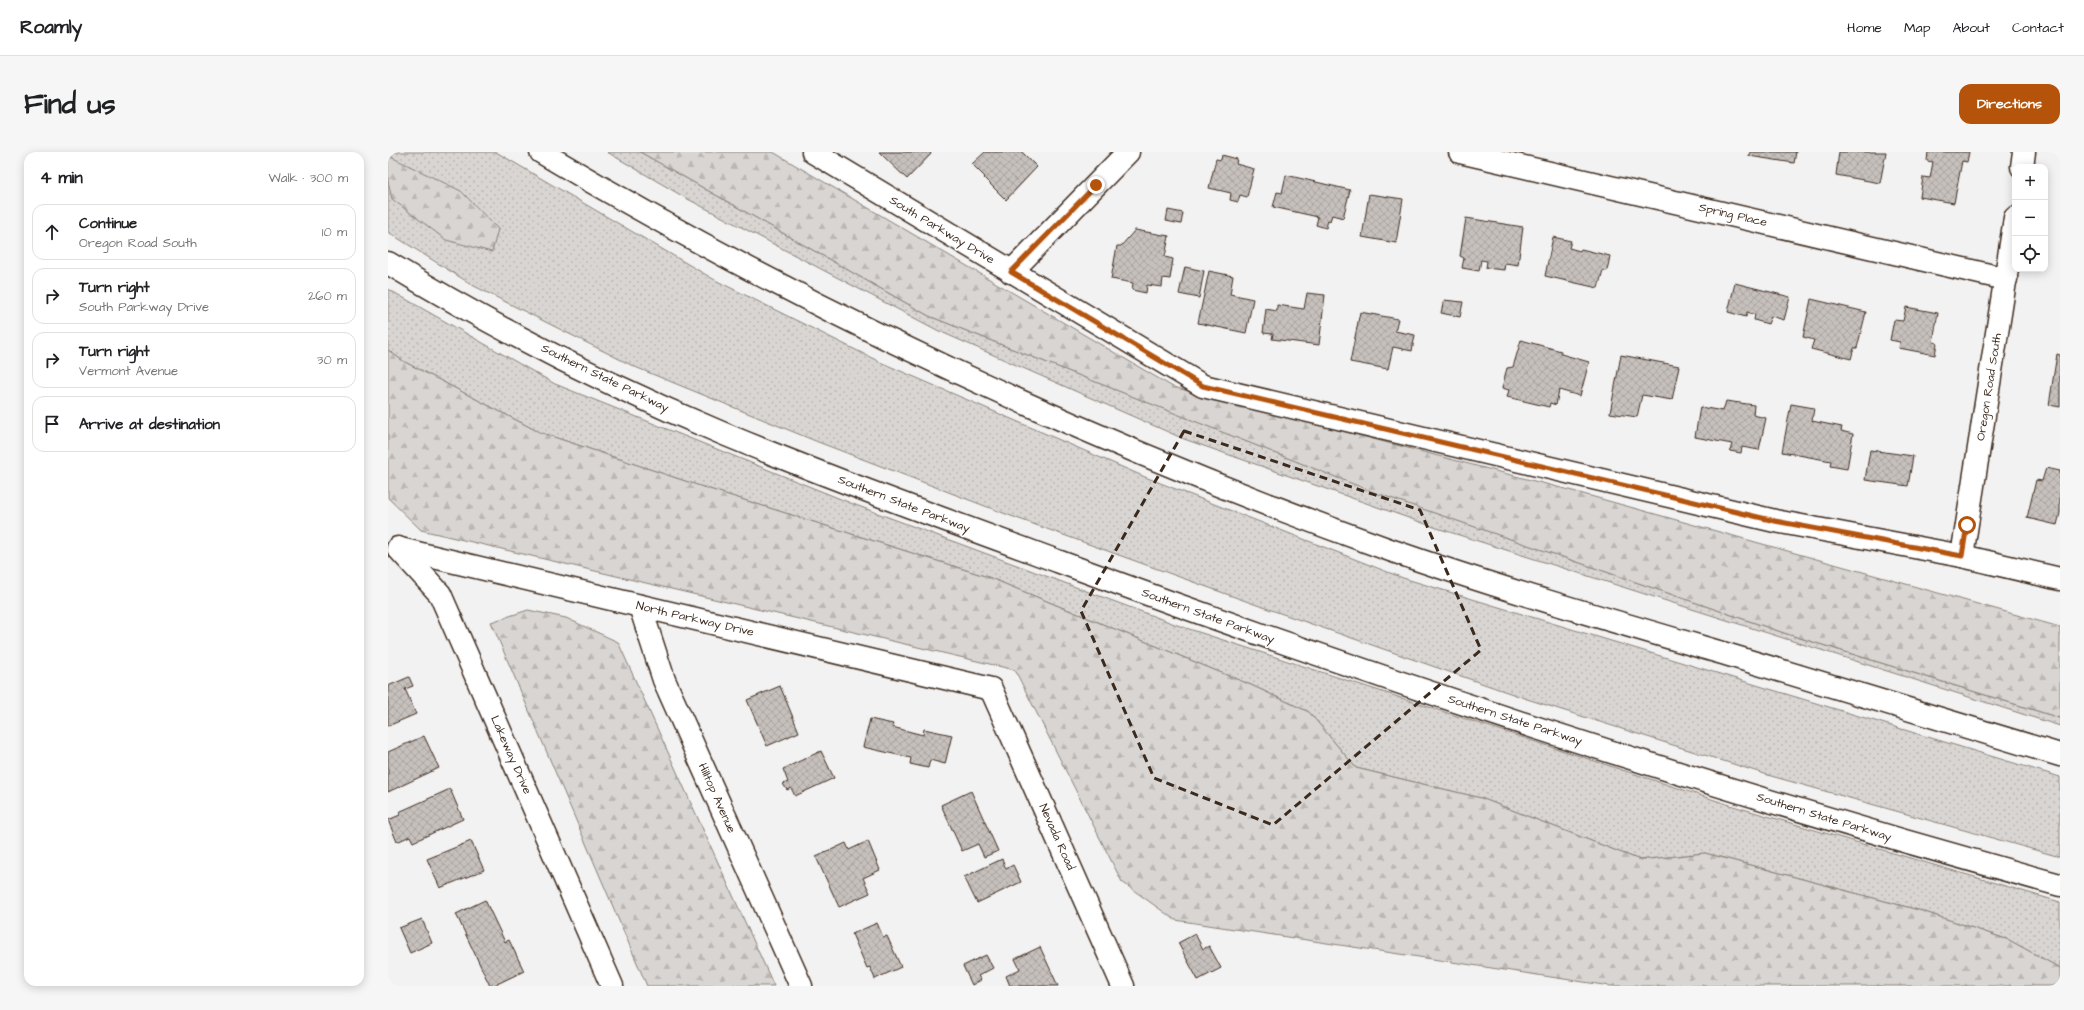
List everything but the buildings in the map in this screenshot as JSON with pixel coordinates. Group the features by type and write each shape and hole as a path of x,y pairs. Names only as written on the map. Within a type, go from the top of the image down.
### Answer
{"main road":[{"path":"541,152 715,252 898,346 1070,425 1190,475 1328,527 1447,568 1662,635 2060,755"},
{"name":"South Parkway Drive","path":"813,152 1203,386 1775,521 1962,556 2060,580"},
{"path":"1011,272 1128,152"},
{"name":"Spring Place","path":"1460,152 2006,279"},
{"path":"2022,164 2024,152"},
{"name":"Oregon Road South","path":"1962,556 2012,236"},
{"name":"Southern State Parkway","path":"388,263 471,311 532,343 655,403 737,439 1003,541 1246,630 1518,722 1790,808 2060,885"},
{"name":"North Parkway Drive","path":"394,544 640,606 991,689"},
{"name":"Lakeway Drive","path":"394,544 440,594 612,986"},
{"name":"Hilltop Avenue","path":"640,606 664,680 801,986"},
{"name":"Nevada Road","path":"991,689 1123,986"}],"highlighted area":[{"path":"1184,431 1420,510 1481,650 1273,825 1154,778 1081,611"}],"green space":[{"path":"388,152 496,152 715,280 880,362 1145,477 1403,578 2060,777 2060,857 1771,776 1527,699 1254,604 1011,516 818,442 635,367 474,286 388,232"},
{"path":"388,152 393,158 461,191 498,229 492,252 446,240 392,199 388,181"},
{"path":"607,152 640,152 929,316 1380,494 1787,634 2060,718 2060,726 1437,528 1184,439 939,331 684,197"},
{"path":"640,152 773,152 1173,387 1569,490 2060,627 2060,718 1787,634 1376,493 929,316"},
{"path":"388,289 555,384 853,504 1180,626 1733,806 2060,902 2060,968 2009,940 1922,911 1705,853 1640,860 1481,798 1356,768 1309,712 1251,685 988,577 703,487 539,432 403,361 388,350"},
{"path":"388,350 403,361 539,432 703,487 988,577 1251,685 1309,712 1356,768 1481,798 1640,860 1705,853 1922,911 2009,940 2060,968 2060,986 1610,986 1175,920 1122,882 1015,670 421,530 388,498"},
{"path":"528,610 566,618 618,642 774,986 647,986 491,622"}],"route":[{"path":"1096,185 1011,272 1203,386 1775,521 1962,556 1967,525"}]}
